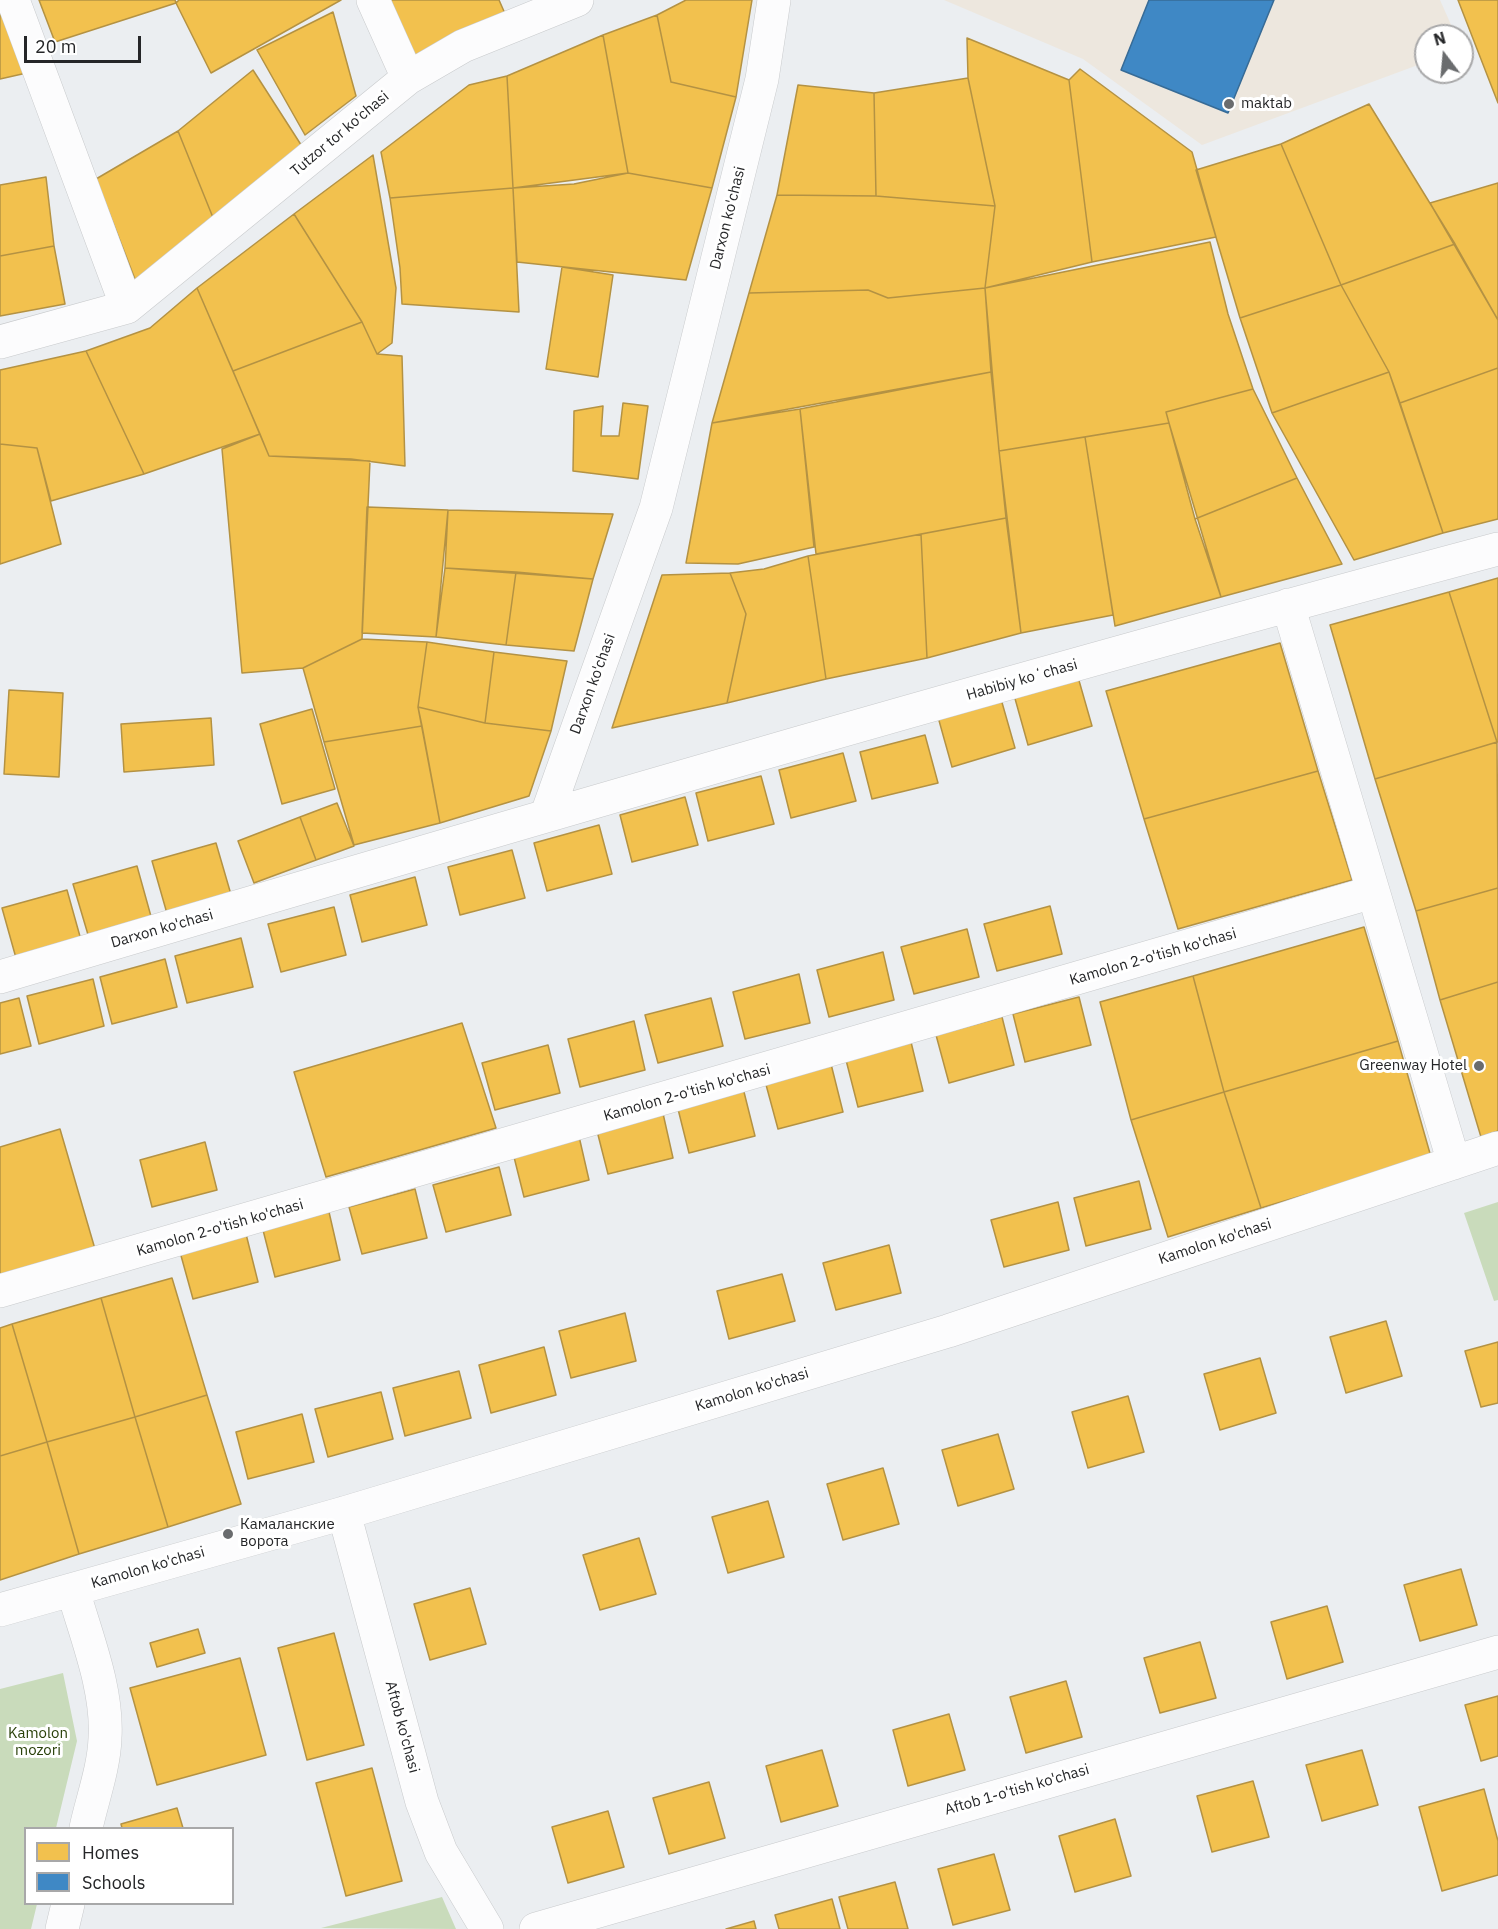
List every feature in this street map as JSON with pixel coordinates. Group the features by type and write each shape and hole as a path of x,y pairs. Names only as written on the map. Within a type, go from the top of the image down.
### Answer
{"street":[{"path":"13,0 127,307"},
{"path":"373,0 408,78"},
{"name":"Tutzor tor ko‘chasi","path":"0,342 127,307 408,78 464,46 577,0"},
{"name":"Darxon ko'chasi","path":"0,976 547,814 656,508 762,80 774,0"},
{"name":"Habibiy koʻchasi","path":"547,814 1288,605 1498,549"},
{"path":"1288,605 1454,1163"},
{"name":"Kamolon 2-o'tish ko'chasi","path":"0,1292 1373,892"},
{"name":"Kamolon ko'chasi","path":"0,1610 344,1513 948,1331 1498,1148"},
{"name":"Aftob ko'chasi","path":"344,1513 422,1802 441,1852 487,1929"},
{"path":"73,1590 105,1718 105,1739 86,1827"},
{"name":"Aftob 1-o'tish ko'chasi","path":"536,1929 1498,1652"},
{"path":"62,1929 68,1905"}],"shaded area":[{"name":"maktab","path":"944,0 1440,0 1451,24 1414,24 1414,66 1202,145 1083,59"}],"green space":[{"path":"1498,1202 1498,1300 1494,1301 1464,1213"},
{"name":"Kamolon mozori","path":"63,1673 77,1741 56,1827 24,1827 24,1905 37,1905 31,1929 0,1929 0,1689"},
{"path":"442,1897 456,1929 321,1928"}],"building: Homes":[{"path":"0,0 31,72 0,79"},
{"path":"39,0 175,0 176,3 55,42"},
{"path":"179,0 341,0 211,73 176,3"},
{"path":"378,0 499,0 510,25 408,76"},
{"path":"686,0 752,0 736,97 671,82 657,15"},
{"path":"1458,0 1498,0 1498,103 1474,41 1474,24 1467,24"},
{"path":"333,12 356,96 305,135 257,50"},
{"path":"657,15 671,82 736,97 712,188 628,173 603,35"},
{"path":"603,35 628,173 574,184 513,188 507,76"},
{"path":"967,38 1069,80 1092,262 985,288 995,206 968,78"},
{"path":"1080,69 1192,152 1216,237 1092,262 1069,80"},
{"path":"253,70 305,151 216,225 178,131"},
{"path":"507,76 513,188 390,198 381,152 469,85"},
{"path":"968,78 995,206 876,196 874,93"},
{"path":"798,85 874,93 876,196 777,195"},
{"path":"1369,104 1455,244 1341,285 1281,144"},
{"path":"178,131 216,225 140,292 96,179"},
{"path":"1281,144 1341,285 1240,318 1196,170"},
{"path":"373,155 396,288 392,343 377,354 362,322 294,214"},
{"path":"628,173 712,188 686,280 517,262 513,188"},
{"path":"46,177 54,246 0,256 0,185"},
{"path":"1498,183 1498,320 1430,203"},
{"path":"513,188 519,312 402,304 400,268 390,198"},
{"path":"777,195 876,196 995,206 985,288 888,298 868,290 749,293"},
{"path":"294,214 362,322 233,371 197,288"},
{"path":"1210,242 1228,314 1253,389 1166,412 1169,423 999,451 985,288"},
{"path":"1455,244 1498,320 1498,368 1400,403 1389,372 1341,285"},
{"path":"54,246 65,304 0,316 0,256"},
{"path":"562,267 613,275 598,377 546,369"},
{"path":"1341,285 1389,372 1272,413 1240,318"},
{"path":"197,288 260,434 144,474 86,351 150,328"},
{"path":"985,288 991,372 712,423 749,293 868,290 888,298"},
{"path":"362,322 377,354 402,356 405,466 351,459 269,456 233,371"},
{"path":"86,351 144,474 51,501 37,448 0,444 0,370"},
{"path":"1498,368 1498,519 1443,533 1400,403"},
{"path":"991,372 1006,518 816,554 800,409"},
{"path":"1389,372 1443,533 1354,560 1272,413"},
{"path":"1253,389 1297,478 1195,519 1166,412"},
{"path":"623,403 648,406 638,479 573,471 574,411 603,406 601,436 619,436"},
{"path":"800,409 814,547 738,564 686,563 712,423"},
{"path":"1169,423 1221,597 1115,626 1085,437"},
{"path":"260,434 269,456 370,461 362,639 303,668 242,673 222,449"},
{"path":"1085,437 1113,615 1021,633 999,451"},
{"path":"0,444 37,448 61,544 0,564"},
{"path":"1297,478 1342,564 1221,597 1195,519"},
{"path":"367,507 448,510 436,637 362,633"},
{"path":"448,510 613,514 593,579 445,568"},
{"path":"1006,518 1021,633 927,658 921,534"},
{"path":"921,534 927,658 826,679 808,556"},
{"path":"808,556 826,679 727,703 746,614 730,573 764,569"},
{"path":"445,568 516,572 506,645 436,637"},
{"path":"516,572 593,579 574,651 506,645"},
{"path":"730,573 746,614 727,703 612,728 662,575"},
{"path":"1498,578 1498,742 1497,742 1449,592"},
{"path":"1449,592 1497,742 1375,779 1330,625"},
{"path":"362,639 427,642 418,707 422,726 324,742 303,668"},
{"path":"427,642 494,652 485,723 418,707"},
{"path":"1280,643 1318,771 1144,819 1106,691"},
{"path":"494,652 567,661 551,731 485,723"},
{"path":"1078,677 1092,726 1028,745 1014,695"},
{"path":"9,690 63,693 59,777 4,774"},
{"path":"1001,699 1015,748 952,767 938,717"},
{"path":"418,707 485,723 551,731 529,796 440,823"},
{"path":"312,709 335,789 282,804 260,724"},
{"path":"211,718 214,765 124,772 121,724"},
{"path":"422,726 440,823 354,845 324,742"},
{"path":"925,735 938,783 872,799 860,752"},
{"path":"1497,742 1498,888 1416,911 1375,779"},
{"path":"843,753 856,801 791,818 779,770"},
{"path":"1318,771 1352,880 1178,929 1144,819"},
{"path":"761,776 774,824 708,841 696,793"},
{"path":"685,797 698,845 632,862 620,815"},
{"path":"337,803 354,846 316,860 300,817"},
{"path":"300,817 316,860 254,883 238,841"},
{"path":"599,825 612,874 547,891 534,843"},
{"path":"216,843 232,898 168,917 152,861"},
{"path":"512,850 525,898 460,915 448,867"},
{"path":"137,866 152,920 89,938 73,884"},
{"path":"415,877 427,925 362,942 350,895"},
{"path":"1498,888 1498,982 1440,1000 1416,911"},
{"path":"67,890 81,940 16,958 2,908"},
{"path":"1050,906 1062,954 997,971 984,924"},
{"path":"334,907 346,955 281,972 268,924"},
{"path":"1364,927 1398,1041 1224,1092 1193,976"},
{"path":"967,929 979,977 914,994 901,947"},
{"path":"241,938 253,987 187,1003 175,956"},
{"path":"883,952 894,1000 829,1017 817,970"},
{"path":"165,959 177,1007 112,1024 100,977"},
{"path":"799,974 810,1023 745,1039 733,992"},
{"path":"1193,976 1224,1092 1131,1120 1100,1002"},
{"path":"93,979 104,1026 39,1044 27,996"},
{"name":"Greenway Hotel","path":"1498,982 1498,1131 1481,1137 1440,1000"},
{"path":"1079,997 1091,1045 1025,1062 1013,1014"},
{"path":"19,998 31,1046 0,1054 0,1003"},
{"path":"711,998 723,1046 658,1063 645,1015"},
{"path":"1002,1017 1014,1065 949,1083 936,1035"},
{"path":"634,1021 645,1070 580,1087 568,1039"},
{"path":"462,1023 496,1128 326,1177 294,1072"},
{"path":"1398,1041 1431,1157 1261,1208 1224,1092"},
{"path":"911,1042 923,1091 858,1107 846,1060"},
{"path":"548,1045 560,1093 495,1110 482,1063"},
{"path":"831,1064 843,1112 778,1129 765,1081"},
{"path":"743,1088 755,1136 689,1153 677,1105"},
{"path":"1224,1092 1261,1208 1168,1237 1131,1120"},
{"path":"662,1109 673,1158 608,1174 596,1127"},
{"path":"60,1129 95,1249 0,1275 0,1147"},
{"path":"578,1132 589,1180 524,1197 512,1149"},
{"path":"205,1142 217,1190 152,1207 140,1160"},
{"path":"499,1167 511,1215 446,1232 433,1185"},
{"path":"1139,1181 1151,1229 1086,1246 1074,1198"},
{"path":"415,1189 427,1238 362,1254 349,1207"},
{"path":"1058,1202 1069,1250 1004,1267 991,1220"},
{"path":"329,1212 340,1260 275,1277 263,1230"},
{"path":"246,1234 258,1282 193,1299 180,1252"},
{"path":"889,1245 901,1293 836,1310 823,1263"},
{"path":"782,1274 795,1321 729,1339 717,1291"},
{"path":"172,1278 207,1395 135,1417 101,1298"},
{"path":"101,1298 135,1417 47,1442 12,1324"},
{"path":"625,1313 636,1361 571,1378 559,1331"},
{"path":"1386,1321 1402,1376 1346,1393 1330,1337"},
{"path":"12,1324 47,1442 0,1456 0,1328"},
{"path":"1498,1342 1498,1403 1481,1407 1465,1351"},
{"path":"544,1347 556,1395 491,1413 479,1365"},
{"path":"1260,1358 1276,1413 1220,1430 1204,1374"},
{"path":"459,1371 471,1418 405,1436 393,1388"},
{"path":"381,1392 393,1439 328,1457 315,1409"},
{"path":"207,1395 241,1504 168,1527 135,1417"},
{"path":"1128,1396 1144,1452 1088,1468 1072,1412"},
{"path":"302,1414 314,1462 248,1479 236,1432"},
{"path":"135,1417 168,1527 79,1554 47,1442"},
{"path":"998,1434 1014,1489 958,1506 942,1450"},
{"path":"47,1442 79,1554 0,1580 0,1456"},
{"path":"883,1468 899,1524 843,1540 827,1484"},
{"path":"768,1501 784,1557 728,1573 712,1517"},
{"path":"639,1538 656,1594 600,1610 583,1555"},
{"path":"1461,1569 1477,1625 1420,1641 1404,1585"},
{"path":"470,1588 486,1644 430,1660 414,1604"},
{"path":"1327,1606 1343,1662 1287,1679 1271,1622"},
{"path":"198,1629 205,1653 157,1667 150,1643"},
{"path":"334,1633 364,1745 307,1760 278,1648"},
{"path":"1200,1642 1216,1698 1160,1713 1144,1658"},
{"path":"240,1658 266,1755 157,1785 130,1688"},
{"path":"1066,1681 1082,1737 1026,1753 1010,1697"},
{"path":"1498,1696 1498,1756 1481,1761 1465,1705"},
{"path":"949,1714 965,1770 908,1786 893,1730"},
{"path":"822,1750 838,1806 781,1822 766,1766"},
{"path":"1362,1750 1378,1805 1322,1821 1306,1765"},
{"path":"372,1768 402,1881 346,1896 316,1783"},
{"path":"1253,1781 1269,1837 1212,1852 1197,1796"},
{"path":"709,1782 725,1838 669,1854 653,1798"},
{"path":"1484,1789 1498,1841 1498,1875 1442,1891 1419,1807"},
{"path":"177,1808 183,1827 122,1827 121,1824"},
{"path":"608,1811 624,1867 568,1883 552,1827"},
{"path":"1115,1819 1131,1876 1075,1892 1059,1836"},
{"path":"994,1854 1010,1910 953,1925 938,1869"},
{"path":"895,1882 908,1929 848,1929 839,1897"},
{"path":"832,1899 840,1929 779,1929 775,1915"},
{"path":"754,1921 756,1929 726,1929"}],"building: Schools":[{"path":"1149,0 1274,0 1228,113 1121,70"}],"place":[{"name":"maktab","path":"1229,104"},
{"name":"Greenway Hotel","path":"1479,1066"},
{"name":"Камаланские ворота","path":"228,1534"}]}
